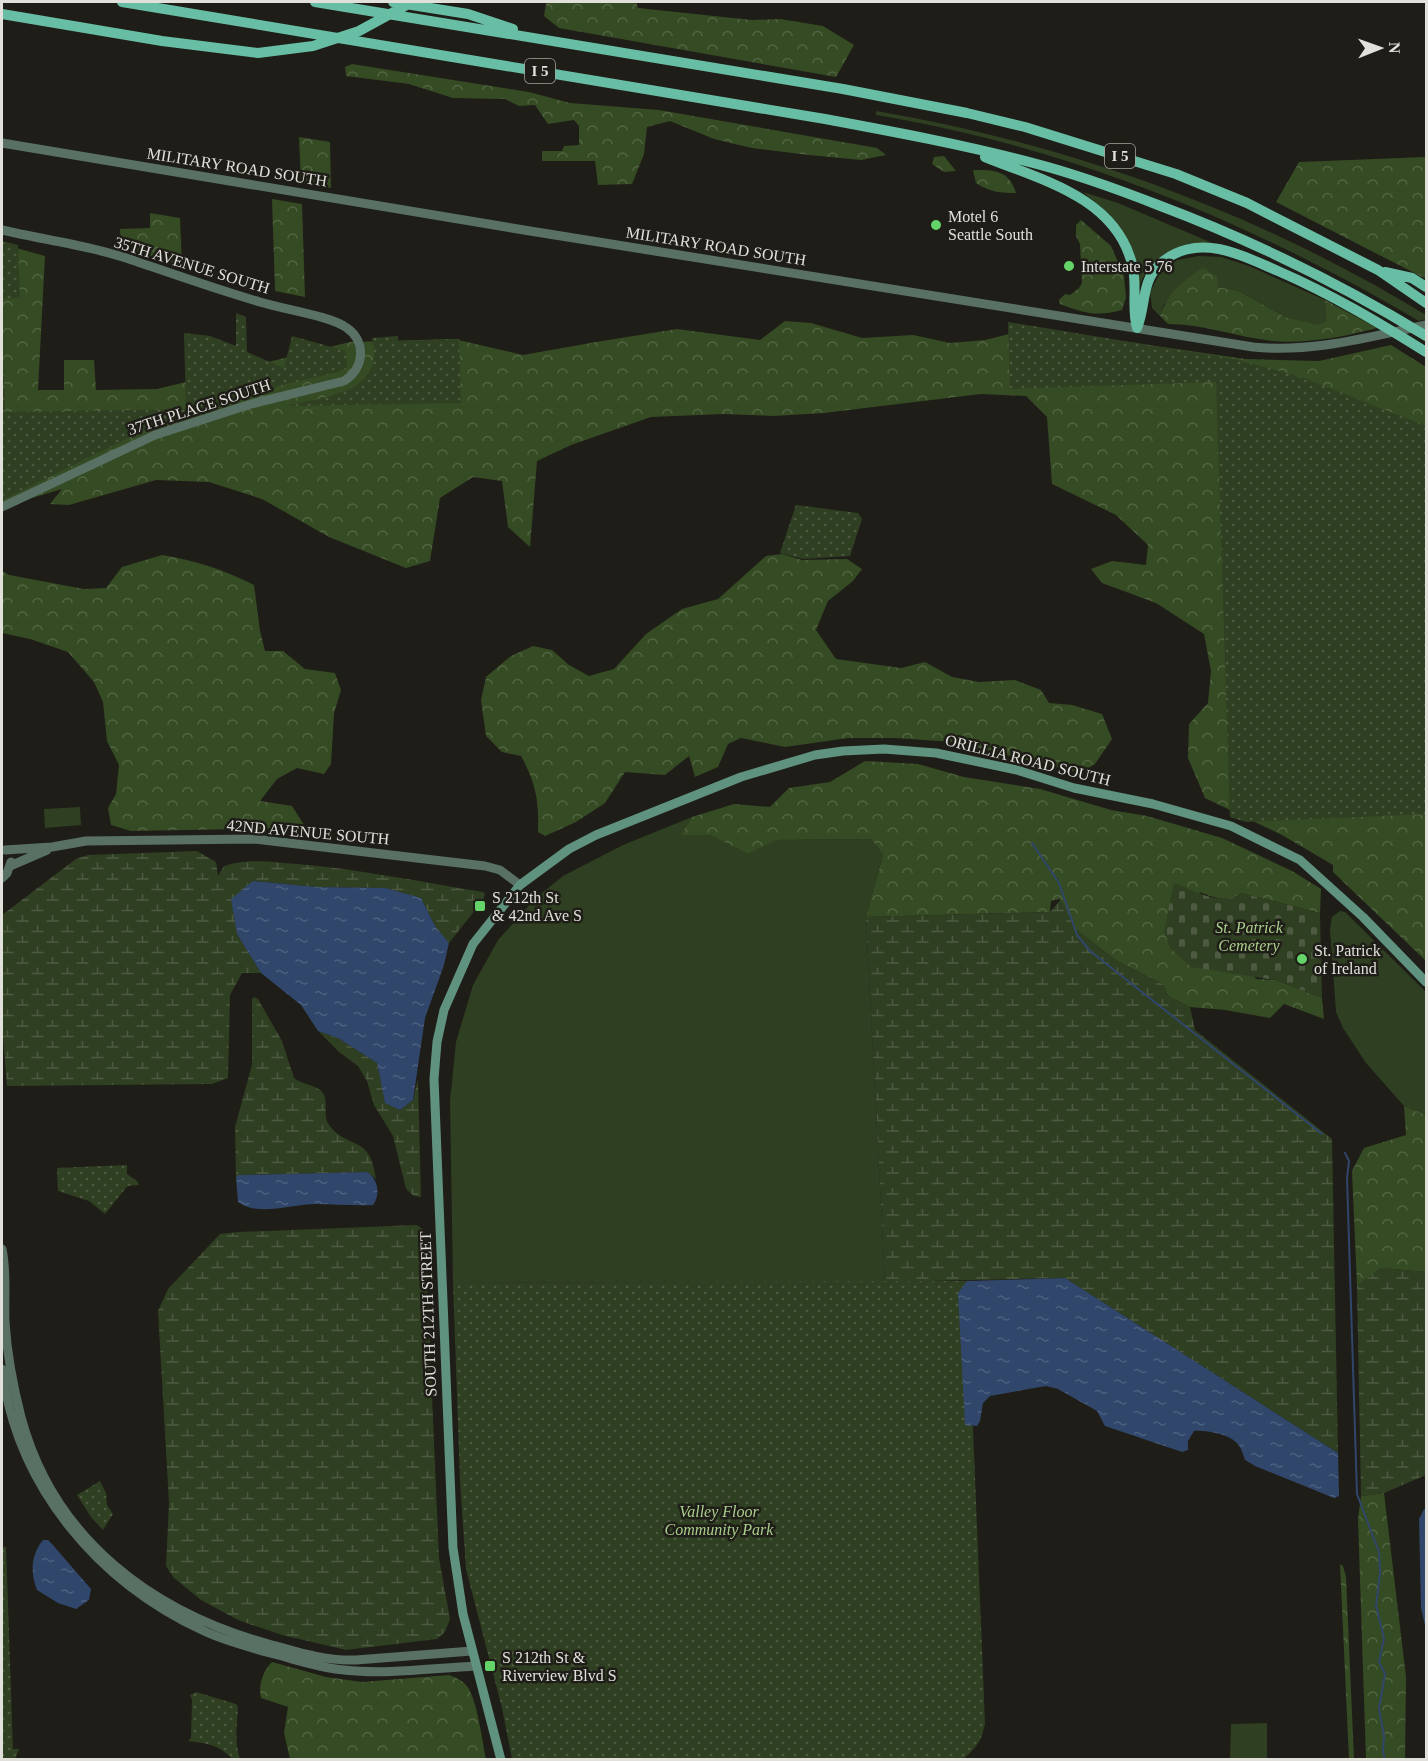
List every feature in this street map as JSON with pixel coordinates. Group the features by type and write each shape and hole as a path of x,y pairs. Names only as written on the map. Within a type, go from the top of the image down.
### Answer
{"highway":[{"name":"I 5","path":"122,2 825,119 1034,163 1105,184 1254,244 1313,273 1426,336"},
{"name":"I 5","path":"315,2 843,89 967,113 1025,127 1176,174 1246,203 1378,270 1426,303"},
{"path":"393,2 468,14 551,40"},
{"path":"2,14 162,41 258,53 313,45 359,31 412,2"},
{"path":"957,145 1072,193 1101,213 1117,230 1132,261 1136,282 1134,317 1137,328"},
{"path":"1137,328 1142,315 1148,282 1156,268 1177,252 1191,248 1208,248 1240,254 1307,284 1358,309 1426,352"},
{"path":"1378,270 1412,278 1426,287"}],"main road":[{"name":"ORILLIA ROAD SOUTH","path":"520,885 569,849 596,835 776,765 815,755 843,751 884,749 927,752 1017,770 1074,788 1153,804 1231,826 1300,860 1363,917 1426,982"},
{"name":"SOUTH 212TH STREET","path":"501,1760 472,1651 457,1584 453,1548 434,1079 437,1042 444,1010 460,970 473,944 520,885"}],"street":[{"name":"MILITARY ROAD SOUTH","path":"2,143 540,233 1278,350 1318,347 1426,325"},
{"name":"35TH AVENUE SOUTH","path":"2,230 135,261 261,303 341,325 355,335 361,349"},
{"name":"37TH PLACE SOUTH","path":"2,507 155,435 251,404 344,381 350,377 360,363 361,349"},
{"name":"42ND AVENUE SOUTH","path":"3,849 52,847 97,841 229,838 274,841 485,866 501,870 520,885"},
{"name":"42ND AVENUE SOUTH","path":"10,866 52,847"},
{"path":"2,878 10,866 10,858 3,849"},
{"path":"2,1249 5,1372 8,1404 20,1442 50,1498 76,1536 110,1571 143,1596 207,1632 314,1665 364,1672 476,1666"},
{"path":"5,1372 40,1469 76,1526 117,1567 165,1602 196,1619 239,1635 330,1659 356,1660 472,1651"}],"green space":[{"path":"549,2 636,2 638,8 752,20 780,19 823,26 854,45 836,77 559,28 544,16 546,4"},
{"path":"352,64 529,92 570,103 659,110 877,148 886,155 861,160 752,148 714,139 670,121 647,127 644,154 632,184 598,185 595,161 542,161 542,151 562,151 564,146 579,145 579,126 574,120 548,124 535,105 519,106 505,99 453,98 409,84 346,76 345,67"},
{"path":"876,111 1020,142 1161,187 1230,214 1297,245 1362,278 1426,315 1426,319 1419,321 1290,252 1157,193 1088,168 1019,147 948,129 876,115"},
{"path":"299,137 330,142 331,188 301,183"},
{"path":"944,156 956,171 944,172 932,164 934,157"},
{"path":"1426,157 1426,279 1276,202 1299,162"},
{"path":"973,170 1000,173 1013,185 1016,193 995,191 981,186 976,183"},
{"path":"1083,192 1118,203 1217,245 1170,251 1154,263 1139,286 1133,253 1125,235 1106,212"},
{"path":"272,199 302,204 305,297 275,291"},
{"path":"150,213 180,218 182,265 121,247 120,229 150,228"},
{"path":"1081,220 1111,246 1124,276 1126,298 1122,310 1090,313 1060,304 1059,300 1065,294 1070,295 1082,283 1080,244 1076,236 1076,225"},
{"path":"2,241 18,245 20,298 2,298"},
{"path":"2,244 45,256 38,390 64,390 64,360 94,360 96,390 157,389 350,342 454,339 523,355 677,329 760,340 785,321 811,323 862,338 913,335 950,343 985,340 1021,331 1115,340 1245,359 1319,361 1391,345 1426,367 1426,961 1333,872 1333,865 1282,835 1205,798 1188,758 1189,724 1208,703 1211,671 1204,634 1156,603 1102,583 1091,569 1112,561 1146,565 1148,545 1116,515 1052,484 1047,417 1026,396 981,394 824,413 774,416 723,414 651,417 571,445 537,461 530,547 508,527 502,481 473,477 440,498 430,561 406,568 329,537 262,499 209,482 156,480 69,505 50,504 62,489 2,507"},
{"path":"1199,256 1221,257 1249,266 1325,300 1326,321 1318,326 1285,317 1239,291 1218,287 1164,304 1160,316 1152,308 1150,292 1159,275 1177,260"},
{"path":"1203,268 1217,276 1218,287 1239,291 1285,317 1318,325 1326,321 1325,300 1377,328 1325,339 1285,342 1194,326 1168,324 1160,316 1167,300 1183,282"},
{"path":"236,313 246,317 247,352 284,368 292,336 346,351 347,368 282,385 153,426 2,500 2,322 5,412 186,409 184,333 210,336 236,346"},
{"path":"1008,322 1234,359 1295,375 1299,379 1304,378 1426,426 1426,814 1246,822 1230,817 1216,382 1010,389"},
{"path":"398,336 398,341 459,339 461,403 286,406 333,395 361,381 370,371 374,356 372,338"},
{"path":"796,505 858,513 862,519 850,556 803,559 780,553"},
{"path":"782,554 802,560 847,559 862,569 853,581 828,601 816,630 836,659 901,668 925,662 952,677 979,682 1015,680 1041,690 1049,703 1072,705 1102,714 1112,739 1095,764 1080,773 953,742 848,738 785,747 741,738 728,744 718,767 695,777 689,756 665,775 625,772 605,803 576,822 545,836 538,832 536,792 521,756 502,752 486,736 481,700 486,677 511,656 533,646 552,650 569,665 589,676 614,669 646,634 682,609 718,599 766,556"},
{"path":"162,555 209,566 254,585 265,651 283,651 305,669 335,673 341,690 334,713 331,764 324,774 297,768 277,779 260,801 292,806 306,828 131,831 111,825 108,808 116,794 119,765 107,741 103,702 94,682 68,652 30,639 2,633 2,571 9,575 84,589 106,588 122,567"},
{"path":"865,761 918,764 964,777 1040,789 1111,810 1147,816 1222,838 1292,871 1321,889 1320,913 1241,893 1226,899 1199,892 1256,979 1276,980 1322,998 1324,1019 1284,1004 1270,1018 1190,1007 1169,997 1163,984 1117,961 1075,929 1060,899 1051,901 1050,912 866,917 883,855 871,839 776,840 748,854 710,835 681,835 692,817 734,804 770,807 789,788 830,782"},
{"path":"80,807 81,825 45,828 44,809"},
{"path":"692,817 682,835 710,835 748,854 775,840 871,839 883,855 866,917 885,1282 453,1283 450,1101 456,1042 473,985 498,940 537,897 563,876 623,845"},
{"path":"197,851 216,862 218,876 224,866 251,861 270,862 367,872 485,894 483,900 449,943 435,926 421,898 386,888 317,887 253,881 237,934 261,973 242,973 230,995 228,1078 212,1084 7,1086 2,1026 2,915 76,859 88,855"},
{"name":"St. Patrick Cemetery","path":"1174,883 1217,898 1225,899 1241,893 1320,913 1322,998 1276,980 1191,967 1170,948 1164,931"},
{"path":"1061,899 1075,929 1117,961 1163,984 1169,997 1190,1007 1195,1030 1332,1139 1338,1453 1065,1278 885,1282 866,917 1050,912"},
{"path":"1340,911 1345,912 1426,992 1426,1115 1404,1106 1366,1063 1343,1028 1336,1012 1330,929 1332,917"},
{"path":"254,997 258,999 282,1041 294,1078 323,1093 329,1125 344,1138 364,1149 373,1165 376,1179 367,1172 239,1175 236,1178 235,1127 252,1065 252,999"},
{"path":"318,1031 338,1038 377,1063 385,1102 400,1110 413,1100 418,1079 421,1197 414,1196 406,1189 393,1136 374,1105 367,1081 358,1066 339,1052"},
{"path":"1404,1106 1426,1115 1426,1272 1381,1268 1357,1286 1352,1171 1364,1148 1406,1135"},
{"path":"127,1165 127,1174 139,1185 128,1186 105,1214 89,1201 58,1191 57,1168"},
{"path":"417,1225 425,1231 439,1558 450,1619 445,1632 437,1639 346,1650 282,1635 238,1620 201,1600 174,1578 166,1566 169,1503 158,1311 168,1289 220,1234"},
{"path":"1381,1268 1426,1272 1426,1475 1384,1493 1361,1496 1357,1286"},
{"name":"Valley Floor Community Park","path":"967,1281 985,1723 978,1744 971,1752 962,1760 512,1759 502,1708 466,1569 460,1480 453,1283"},
{"path":"100,1481 106,1493 107,1505 113,1514 103,1530 91,1517 77,1495"},
{"path":"1384,1493 1406,1677 1405,1759 1366,1759 1358,1519 1361,1496"},
{"path":"2,1547 6,1547 13,1749 19,1749 15,1759 2,1759"},
{"path":"1340,1564 1343,1566 1346,1577 1354,1759 1349,1759"},
{"path":"272,1662 326,1677 362,1682 449,1675 455,1677 465,1684 472,1696 486,1759 290,1759 284,1733 288,1707 261,1698 262,1678"},
{"path":"196,1692 236,1704 238,1707 236,1740 240,1759 232,1759 223,1751 212,1746 188,1741 191,1738 192,1700 190,1695"},
{"path":"1267,1723 1267,1759 1230,1759 1231,1724"}],"water":[{"path":"253,881 317,887 386,888 421,898 435,926 449,943 444,965 425,1018 413,1100 400,1110 385,1103 377,1063 338,1038 318,1031 301,1005 261,973 237,934 231,899"},
{"path":"367,1172 374,1179 378,1192 373,1205 316,1204 255,1209 238,1202 236,1178 238,1175"},
{"path":"1065,1278 1338,1453 1339,1496 1334,1498 1255,1466 1245,1460 1237,1443 1223,1435 1194,1431 1188,1441 1188,1450 1182,1452 1105,1426 1097,1411 1058,1389 1046,1386 990,1396 983,1403 977,1426 965,1425 958,1293 967,1281"},
{"path":"1426,1509 1426,1630 1421,1608 1419,1519"},
{"path":"43,1540 48,1540 52,1544 91,1589 89,1600 76,1609 58,1603 37,1590 33,1577 33,1564 36,1552"}],"waterway":[{"path":"1032,843 1059,883 1077,935 1090,951 1322,1134"},
{"path":"1345,1153 1349,1161 1347,1178 1357,1494 1379,1552 1380,1573 1376,1606 1384,1638 1379,1662 1385,1674 1379,1709 1384,1736 1385,1760"}],"place":[{"name":"Motel 6 Seattle South","path":"936,225"},
{"name":"Interstate 5 76","path":"1069,266"},
{"name":"S 212th St & 42nd Ave S","path":"480,906"},
{"name":"St. Patrick of Ireland","path":"1302,959"},
{"name":"S 212th St & Riverview Blvd S","path":"490,1666"}]}
